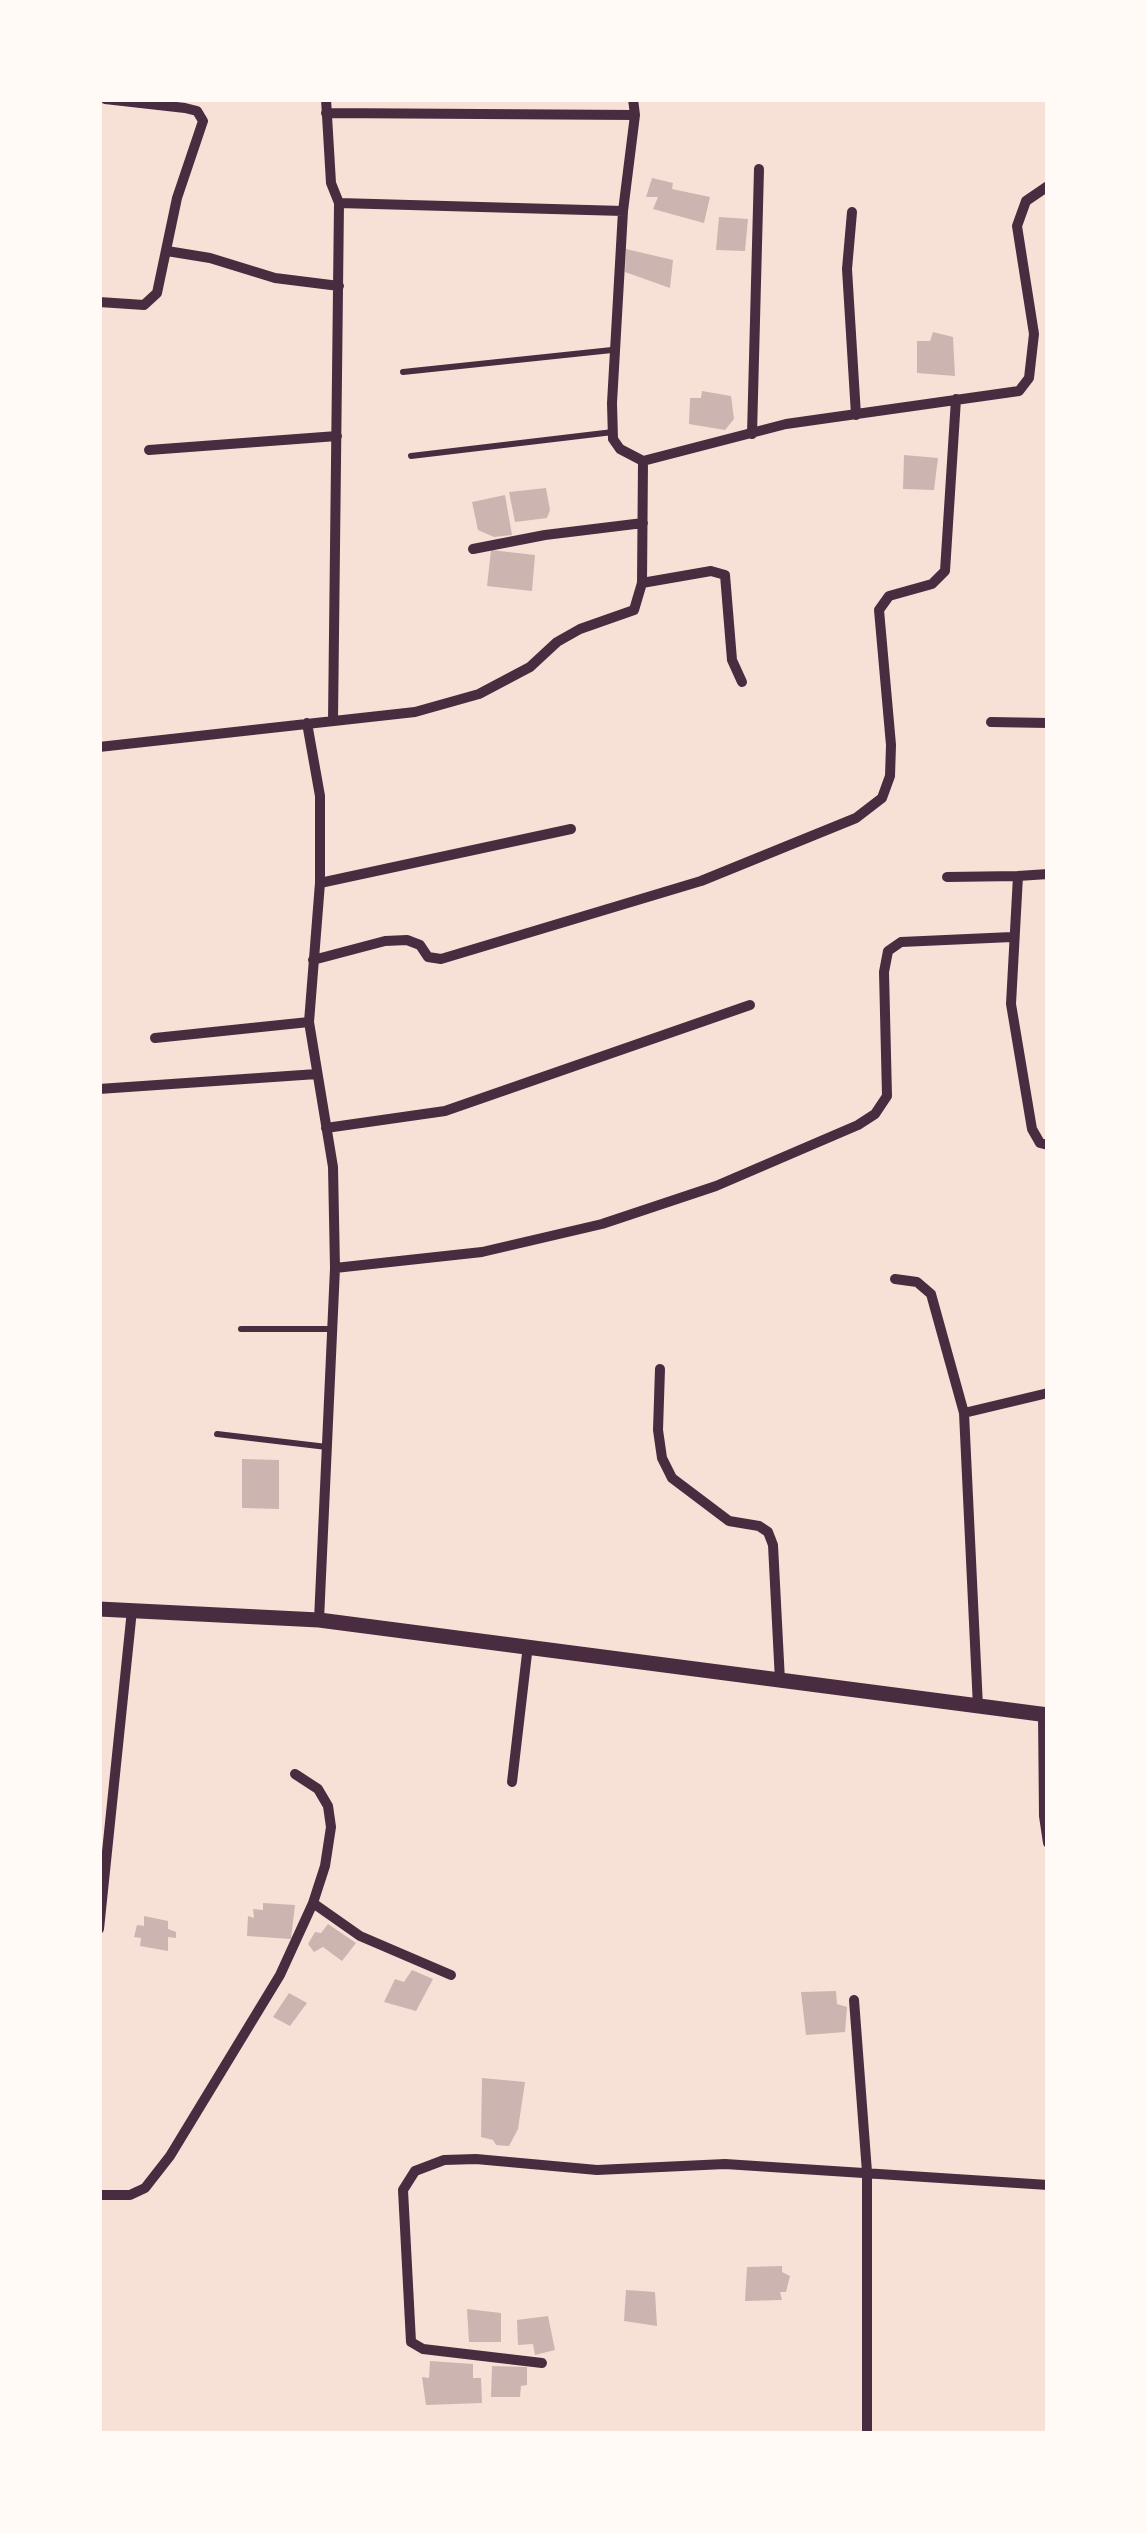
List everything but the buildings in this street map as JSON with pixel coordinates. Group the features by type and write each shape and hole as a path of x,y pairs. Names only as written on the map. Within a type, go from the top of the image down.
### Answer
{"main road":[{"path":"99,1609 319,1620 1046,1714"}],"street":[{"path":"99,302 150,302 163,281 177,198 202,127 202,116 184,108 105,99"},
{"path":"633,99 612,350 613,432 620,449 644,460 786,424 1019,391 1029,378 1034,334 1017,226 1026,201 1048,186"},
{"path":"334,720 339,203 331,183 326,106 635,115"},
{"path":"752,434 759,169"},
{"path":"339,203 623,211"},
{"path":"852,212 847,269 856,416"},
{"path":"167,251 210,258 275,278 339,286"},
{"path":"313,960 385,941 407,940 420,945 428,957 441,959 701,880 856,818 882,797 890,776 891,746 878,610 889,596 932,584 946,571 956,399"},
{"path":"149,450 337,436"},
{"path":"99,747 415,712 479,694 530,667 580,629 634,610 642,583 644,460"},
{"path":"473,549 643,523"},
{"path":"642,583 711,572 725,575 732,660 742,682"},
{"path":"991,722 1048,724"},
{"path":"307,723 320,796 320,884 309,1022 332,1167 335,1268 319,1620"},
{"path":"320,884 571,829"},
{"path":"946,877 1048,874"},
{"path":"1018,876 1011,1004 1032,1129 1040,1143 1048,1145"},
{"path":"335,1268 482,1252 602,1224 716,1186 858,1125 875,1114 887,1096 884,972 888,951 901,942 1012,937"},
{"path":"326,1128 445,1112 749,1005"},
{"path":"155,1038 309,1022"},
{"path":"99,1089 317,1074"},
{"path":"895,1279 917,1282 931,1294 964,1413 978,1706"},
{"path":"660,1369 658,1430 662,1458 672,1478 729,1521 759,1526 768,1532 773,1545 779,1681"},
{"path":"964,1413 1048,1393"},
{"path":"99,1929 132,1610"},
{"path":"512,1782 528,1645"},
{"path":"1046,1714 1048,1844"},
{"path":"99,2194 130,2195 145,2188 170,2156 259,2013 313,1903 331,1827 328,1806 318,1789 295,1774"},
{"path":"313,1903 360,1936 451,1975"},
{"path":"854,2000 867,2172 867,2434"},
{"path":"542,2363 423,2349 411,2342 404,2190 415,2171 444,2160 476,2159 597,2170 725,2164 1048,2185"}],"lane":[{"path":"403,372 612,350"},
{"path":"411,456 613,432"},
{"path":"241,1329 333,1329"},
{"path":"217,1434 329,1448"}]}
